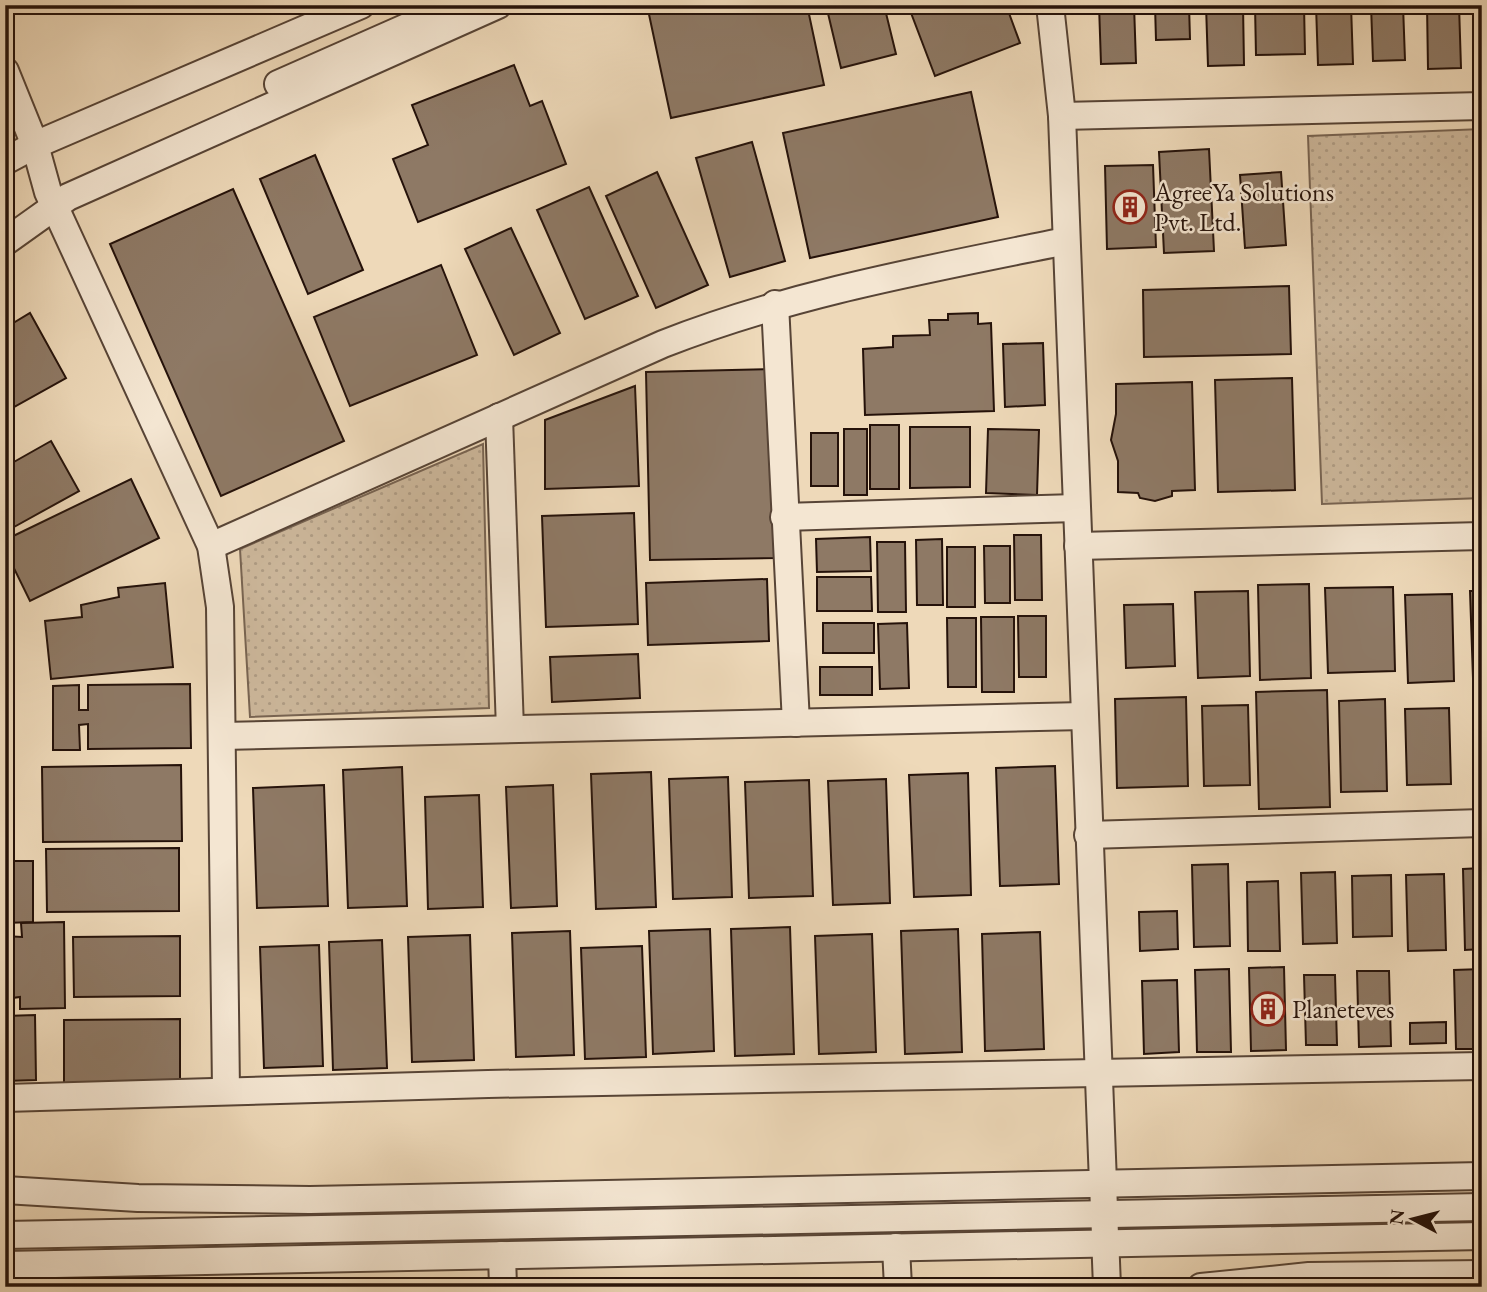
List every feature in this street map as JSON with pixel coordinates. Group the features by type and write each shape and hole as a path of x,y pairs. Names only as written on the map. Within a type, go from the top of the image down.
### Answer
{"street":[{"path":"5,161 35,145 361,5"},
{"path":"5,242 51,199 64,182 456,5"},
{"path":"5,222 51,199 68,197 499,5"},
{"path":"1049,5 1062,116 1103,1243 1107,1287"},
{"path":"5,71 35,145 51,199 211,546 220,607 226,1090"},
{"path":"1062,116 1482,106"},
{"path":"211,546 663,344 775,304 846,286 1066,242"},
{"path":"775,304 796,723"},
{"path":"499,417 510,729"},
{"path":"784,517 1076,508"},
{"path":"1077,546 1482,536"},
{"path":"222,736 1084,716"},
{"path":"1088,835 1482,823"},
{"path":"5,1098 226,1090 1482,1066"},
{"path":"5,1190 138,1198 310,1200 1482,1176"},
{"path":"11,1233 1482,1207"},
{"path":"11,1266 1482,1236"},
{"path":"1379,1238 1381,1281"},
{"path":"896,1247 898,1287"},
{"path":"502,1255 503,1287"},
{"path":"1200,1287 1309,1276 1381,1281 1482,1274"}],"shaded area":[{"path":"1482,129 1482,498 1322,504 1308,136"},
{"path":"483,444 489,708 250,717 240,549"}],"building":[{"path":"647,5 807,5 824,85 671,118"},
{"path":"826,5 884,5 896,54 841,68"},
{"path":"908,5 1006,5 1020,43 935,76"},
{"path":"1099,5 1134,5 1136,63 1101,64"},
{"path":"1155,5 1189,5 1190,39 1156,40"},
{"path":"1206,5 1243,5 1244,65 1208,66"},
{"path":"1255,5 1304,5 1305,54 1256,55"},
{"path":"1316,5 1351,5 1353,64 1318,65"},
{"path":"1371,5 1403,5 1405,60 1373,61"},
{"path":"1427,5 1459,5 1461,68 1428,69"},
{"path":"514,65 530,106 542,101 566,164 418,222 393,159 428,145 412,105"},
{"path":"971,92 998,217 810,258 783,133"},
{"path":"752,142 785,261 730,277 696,158"},
{"path":"1209,149 1214,251 1164,253 1159,152"},
{"path":"315,155 363,270 308,294 260,179"},
{"name":"AgreeYa Solutions Pvt. Ltd.","path":"1153,165 1156,247 1107,249 1105,166"},
{"path":"657,172 708,285 656,308 606,196"},
{"path":"1281,172 1286,245 1245,248 1240,175"},
{"path":"589,187 638,296 585,319 537,210"},
{"path":"233,189 344,441 221,496 110,244"},
{"path":"511,228 560,333 514,355 465,249"},
{"path":"441,265 477,355 350,406 314,317"},
{"path":"1289,286 1291,354 1144,357 1143,290"},
{"path":"30,313 66,378 5,412 5,328"},
{"path":"978,313 978,324 991,323 994,411 865,415 863,349 893,347 893,336 930,335 929,320 948,320 948,314"},
{"path":"1043,343 1045,405 1005,407 1003,344"},
{"path":"772,369 775,558 650,560 646,372"},
{"path":"1292,378 1295,490 1218,492 1215,380"},
{"path":"1192,382 1195,490 1172,491 1172,496 1155,501 1140,498 1138,493 1118,492 1118,461 1111,440 1116,414 1116,384"},
{"path":"635,386 639,486 545,489 545,420"},
{"path":"870,425 899,425 899,489 870,489"},
{"path":"910,427 970,427 970,487 910,488"},
{"path":"844,429 867,429 867,495 844,495"},
{"path":"988,429 1039,430 1037,495 986,493"},
{"path":"811,433 838,433 838,486 811,486"},
{"path":"51,441 79,491 14,527 5,511 5,467"},
{"path":"131,479 159,538 30,601 5,550 5,540"},
{"path":"634,513 638,624 546,627 542,516"},
{"path":"1014,535 1041,535 1042,600 1015,600"},
{"path":"870,537 871,571 817,572 816,539"},
{"path":"942,539 943,605 917,605 916,540"},
{"path":"877,542 905,542 906,612 878,612"},
{"path":"984,546 1010,546 1010,603 985,603"},
{"path":"947,547 975,547 975,607 947,607"},
{"path":"817,577 871,577 872,611 817,611"},
{"path":"767,579 769,641 648,645 646,583"},
{"path":"165,583 173,667 51,679 45,621 82,617 81,605 119,597 118,588"},
{"path":"1309,584 1311,678 1260,680 1258,585"},
{"path":"1393,587 1395,671 1328,673 1325,588"},
{"path":"1248,591 1250,676 1198,678 1195,592"},
{"path":"1470,591 1482,591 1482,678 1473,678"},
{"path":"1452,594 1454,681 1408,683 1405,595"},
{"path":"1173,604 1175,666 1126,668 1124,605"},
{"path":"1018,616 1046,616 1046,677 1019,677"},
{"path":"981,617 1014,617 1014,692 982,692"},
{"path":"947,618 976,618 976,687 948,687"},
{"path":"823,623 874,623 874,653 823,653"},
{"path":"907,623 909,688 880,689 878,624"},
{"path":"638,654 640,698 552,702 550,657"},
{"path":"820,667 872,667 872,695 820,695"},
{"path":"190,684 191,748 88,749 88,724 79,725 80,750 53,750 53,686 79,685 79,710 88,710 88,685"},
{"path":"1327,690 1330,807 1259,809 1256,692"},
{"path":"1476,694 1482,694 1482,779 1478,779"},
{"path":"1186,697 1188,786 1117,788 1115,699"},
{"path":"1385,699 1387,791 1341,792 1339,701"},
{"path":"1248,705 1250,785 1204,786 1202,706"},
{"path":"1449,708 1451,784 1407,785 1405,709"},
{"path":"181,765 182,841 43,842 42,767"},
{"path":"1055,766 1059,884 1000,886 996,768"},
{"path":"402,767 407,906 348,908 343,770"},
{"path":"651,772 656,907 596,909 591,774"},
{"path":"968,773 971,895 914,897 909,775"},
{"path":"728,777 732,897 673,899 669,779"},
{"path":"886,779 890,903 833,905 828,781"},
{"path":"809,780 813,896 749,898 745,782"},
{"path":"324,785 328,906 257,908 253,788"},
{"path":"553,785 557,906 511,908 506,787"},
{"path":"479,795 483,907 428,909 425,797"},
{"path":"179,848 179,911 47,912 46,849"},
{"path":"5,861 33,861 33,922 5,923"},
{"path":"1228,864 1230,946 1194,947 1192,865"},
{"path":"1482,868 1482,949 1465,950 1463,869"},
{"path":"1335,872 1337,943 1303,944 1301,873"},
{"path":"1444,874 1446,950 1408,951 1406,875"},
{"path":"1391,875 1392,936 1353,937 1352,876"},
{"path":"1278,881 1280,951 1248,951 1247,882"},
{"path":"1177,911 1178,949 1140,951 1139,912"},
{"path":"64,922 65,1008 20,1009 20,997 5,999 5,936 22,937 21,923"},
{"path":"790,927 794,1054 735,1056 731,929"},
{"path":"710,929 714,1051 653,1054 649,931"},
{"path":"958,929 962,1052 905,1054 901,931"},
{"path":"570,931 574,1055 516,1057 512,933"},
{"path":"1040,932 1044,1049 985,1051 982,934"},
{"path":"872,934 876,1052 819,1054 815,936"},
{"path":"470,935 474,1060 412,1062 408,937"},
{"path":"180,936 180,996 74,997 73,937"},
{"path":"382,940 387,1068 333,1070 329,942"},
{"path":"319,945 323,1066 264,1068 260,947"},
{"path":"642,946 646,1057 585,1059 581,948"},
{"name":"Planeteves","path":"1284,967 1286,1050 1251,1051 1249,968"},
{"path":"1229,969 1231,1052 1197,1052 1195,970"},
{"path":"1482,969 1482,1049 1456,1049 1454,970"},
{"path":"1357,971 1389,971 1391,1046 1359,1047"},
{"path":"1304,975 1335,975 1337,1045 1306,1045"},
{"path":"1177,980 1179,1052 1144,1054 1142,981"},
{"path":"35,1015 36,1080 5,1081 5,1016"},
{"path":"180,1019 180,1082 64,1083 64,1020"},
{"path":"1446,1022 1446,1043 1410,1044 1410,1023"}],"place":[{"name":"AgreeYa Solutions Pvt. Ltd.","path":"1130,207"},
{"name":"Planeteves","path":"1268,1009"}]}
